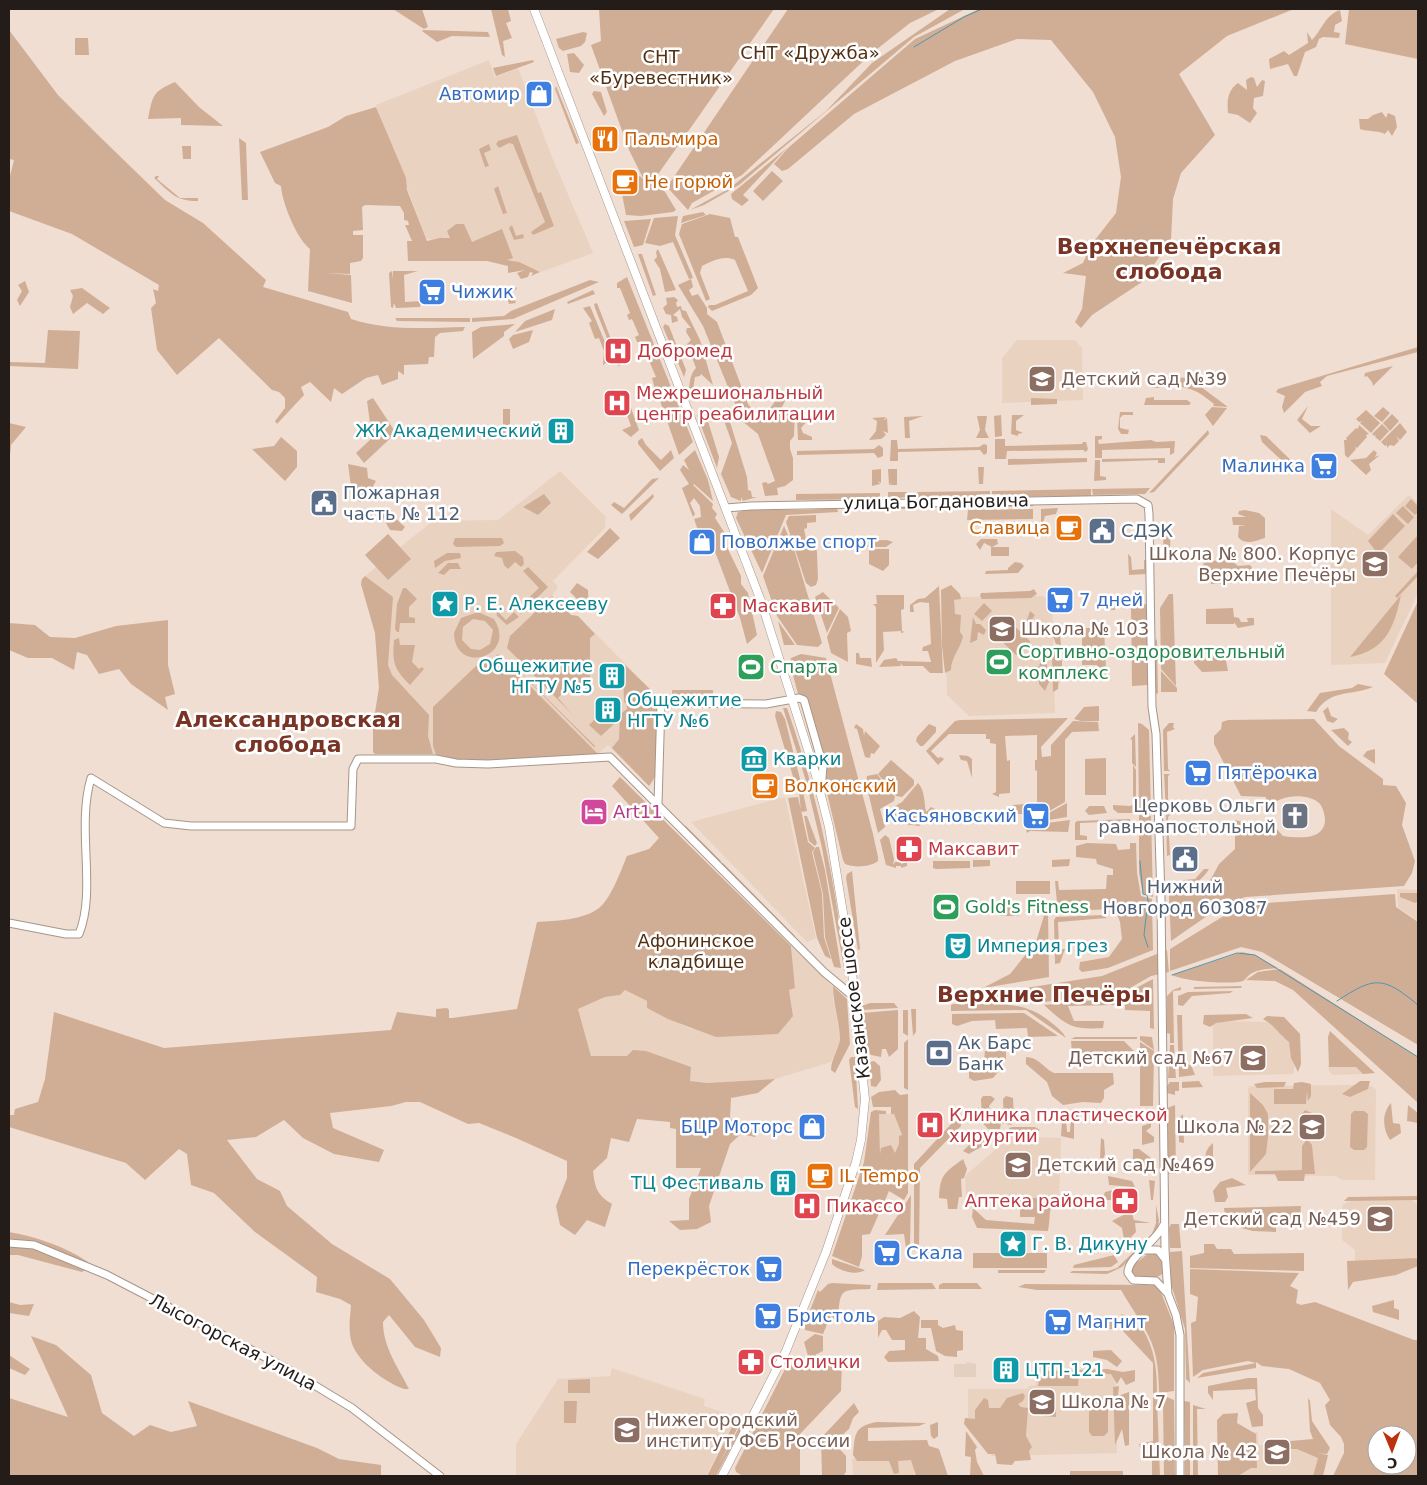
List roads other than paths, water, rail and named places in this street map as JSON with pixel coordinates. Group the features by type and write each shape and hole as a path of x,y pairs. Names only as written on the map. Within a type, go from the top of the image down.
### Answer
{"main road":[{"name":"Казанское шоссе","path":"534,9 762,601 820,793 837,870 854,997 865,1100 862,1136 856,1162 826,1252 786,1351 722,1476"}],"street":[{"name":"улица Богдановича","path":"726,508 762,505 1136,499 1146,502 1150,514 1153,721 1156,734 1161,924 1164,1224"},
{"path":"658,804 662,703 766,704 801,698 807,705 824,766 820,793"},
{"path":"9,923 66,934 79,934 86,884 84,824 91,778 164,823 191,826 351,826 353,769 358,759 436,759 456,763 488,764 610,757 824,972 854,997"},
{"path":"645,791 658,784"},
{"path":"1164,1224 1160,1233 1129,1264 1128,1273 1134,1280 1156,1281 1162,1279 1166,1271"},
{"path":"1164,1224 1168,1294 1180,1335 1180,1476"},
{"name":"Лысогорская улица","path":"9,1243 34,1245 106,1275 286,1368 352,1408 440,1476"},
{"path":"1144,1250 1158,1250 1165,1259"},
{"path":"1156,1281 1168,1294"}],"waterway":[{"path":"914,47 964,17 982,9"},
{"path":"1140,861 1143,894 1147,895 1148,900 1144,935 1148,947"},
{"path":"1172,975 1237,953 1255,955 1418,1057"},
{"path":"1337,1001 1361,987 1379,983 1387,984 1396,989 1418,1005"}],"place":[{"name":"Автомир","path":"539,94"},
{"name":"Пальмира","path":"605,139"},
{"name":"Не горюй","path":"625,182"},
{"name":"Чижик","path":"432,292"},
{"name":"Добромед","path":"618,351"},
{"name":"Детский сад №39","path":"1042,379"},
{"name":"Межрешиональный центр реабилитации","path":"617,403"},
{"name":"ЖК Академический","path":"561,431"},
{"name":"Малинка","path":"1324,466"},
{"name":"Пожарная часть № 112","path":"324,503"},
{"name":"Славица","path":"1069,528"},
{"name":"СДЭК","path":"1102,531"},
{"name":"Поволжье спорт","path":"702,542"},
{"name":"Школа № 800. Корпус Верхние Печёры","path":"1375,564"},
{"name":"7 дней","path":"1060,600"},
{"name":"Р. Е. Алексееву","path":"445,604"},
{"name":"Маскавит","path":"723,606"},
{"name":"Школа № 103","path":"1002,629"},
{"name":"Сортивно-оздоровительный комплекс","path":"999,662"},
{"name":"Спарта","path":"751,667"},
{"name":"Общежитие НГТУ №5","path":"612,676"},
{"name":"Общежитие НГТУ №6","path":"608,710"},
{"name":"Кварки","path":"754,759"},
{"name":"Пятёрочка","path":"1198,773"},
{"name":"Волконский","path":"765,786"},
{"name":"Art11","path":"594,812"},
{"name":"Касьяновский","path":"1036,816"},
{"name":"Церковь Ольги равноапостольной","path":"1295,816"},
{"name":"Максавит","path":"909,849"},
{"name":"Нижний Новгород 603087","path":"1185,859"},
{"name":"Gold's Fitness","path":"946,907"},
{"name":"Империя грез","path":"958,946"},
{"name":"Ак Барс Банк","path":"939,1053"},
{"name":"Детский сад №67","path":"1253,1058"},
{"name":"Клиника пластической хирургии","path":"930,1125"},
{"name":"БЦР Моторс","path":"812,1127"},
{"name":"Школа № 22","path":"1312,1127"},
{"name":"Детский сад №469","path":"1018,1165"},
{"name":"IL Tempo","path":"820,1176"},
{"name":"ТЦ Фестиваль","path":"783,1183"},
{"name":"Аптека района","path":"1125,1201"},
{"name":"Пикассо","path":"807,1206"},
{"name":"Детский сад №459","path":"1380,1219"},
{"name":"Г. В. Дикуну","path":"1013,1244"},
{"name":"Скала","path":"887,1253"},
{"name":"Перекрёсток","path":"769,1269"},
{"name":"Бристоль","path":"768,1316"},
{"name":"Магнит","path":"1058,1322"},
{"name":"Столички","path":"751,1362"},
{"name":"ЦТП-121","path":"1006,1370"},
{"name":"Школа № 7","path":"1042,1402"},
{"name":"Нижегородский институт ФСБ России","path":"627,1430"},
{"name":"Школа № 42","path":"1277,1452"}],"district":[{"name":"Верхнепечёрская слобода","path":"1169,258"},
{"name":"Александровская слобода","path":"288,732"},
{"name":"Верхние Печёры","path":"1044,994"}],"park label":[{"name":"СНТ «Дружба»","path":"810,53"},
{"name":"СНТ «Буревестник»","path":"661,67"},
{"name":"Афонинское кладбище","path":"696,951"}]}
